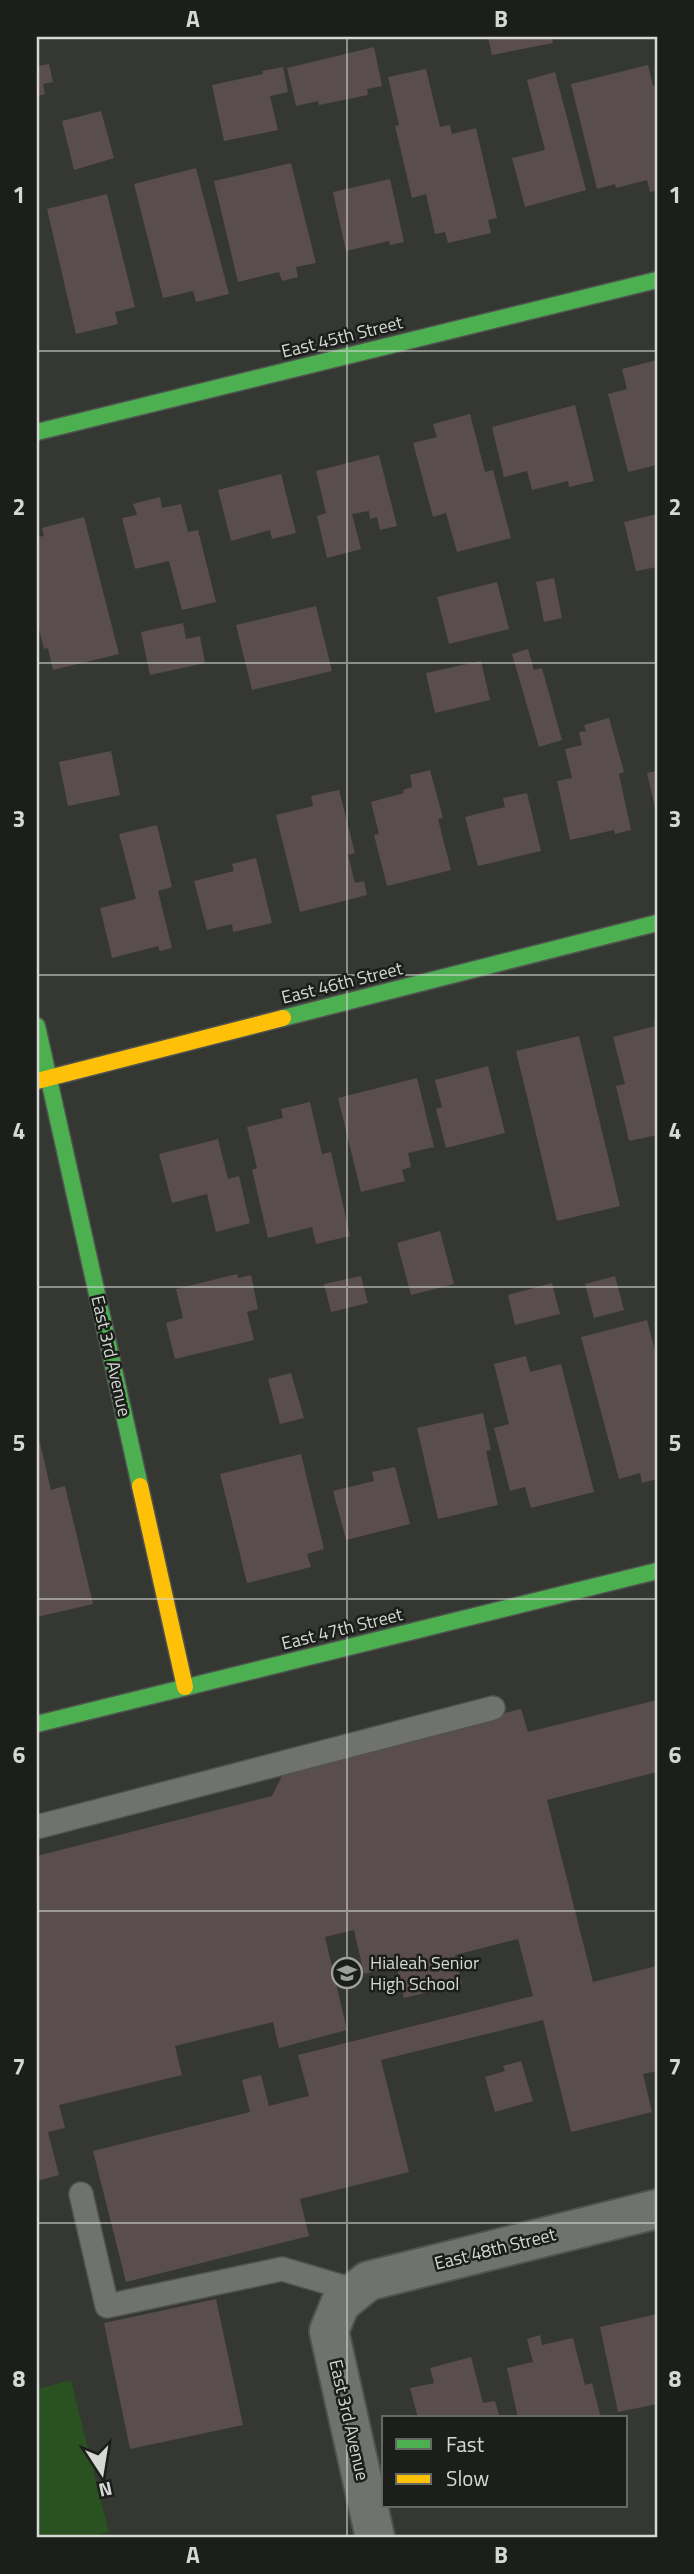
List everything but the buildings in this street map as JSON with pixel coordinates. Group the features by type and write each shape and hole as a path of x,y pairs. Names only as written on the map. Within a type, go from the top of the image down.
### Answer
{"street":[{"name":"East 45th Street","path":"37,432 657,280"},
{"name":"East 46th Street","path":"42,1079 657,923"},
{"name":"East 3rd Avenue","path":"37,1026 42,1079 185,1687"},
{"name":"East 47th Street","path":"37,1724 657,1571"},
{"name":"East 48th Street","path":"349,2297 368,2281 657,2209"},
{"name":"East 3rd Avenue","path":"349,2297 329,2331 375,2537"}],"lane":[{"path":"37,1827 492,1708"},
{"path":"81,2194 107,2306 282,2269 349,2297"}],"green space":[{"path":"71,2380 109,2532 90,2537 37,2537 37,2389"}],"traffic: fast":[{"path":"37,432 657,280"},
{"path":"283,1018 657,923"},
{"path":"37,1026 140,1486"},
{"path":"37,1724 657,1571"}],"traffic: slow":[{"path":"37,1081 283,1018"},
{"path":"140,1486 185,1687"}],"place":[{"name":"Hialeah Senior High School","path":"347,1973"}]}
